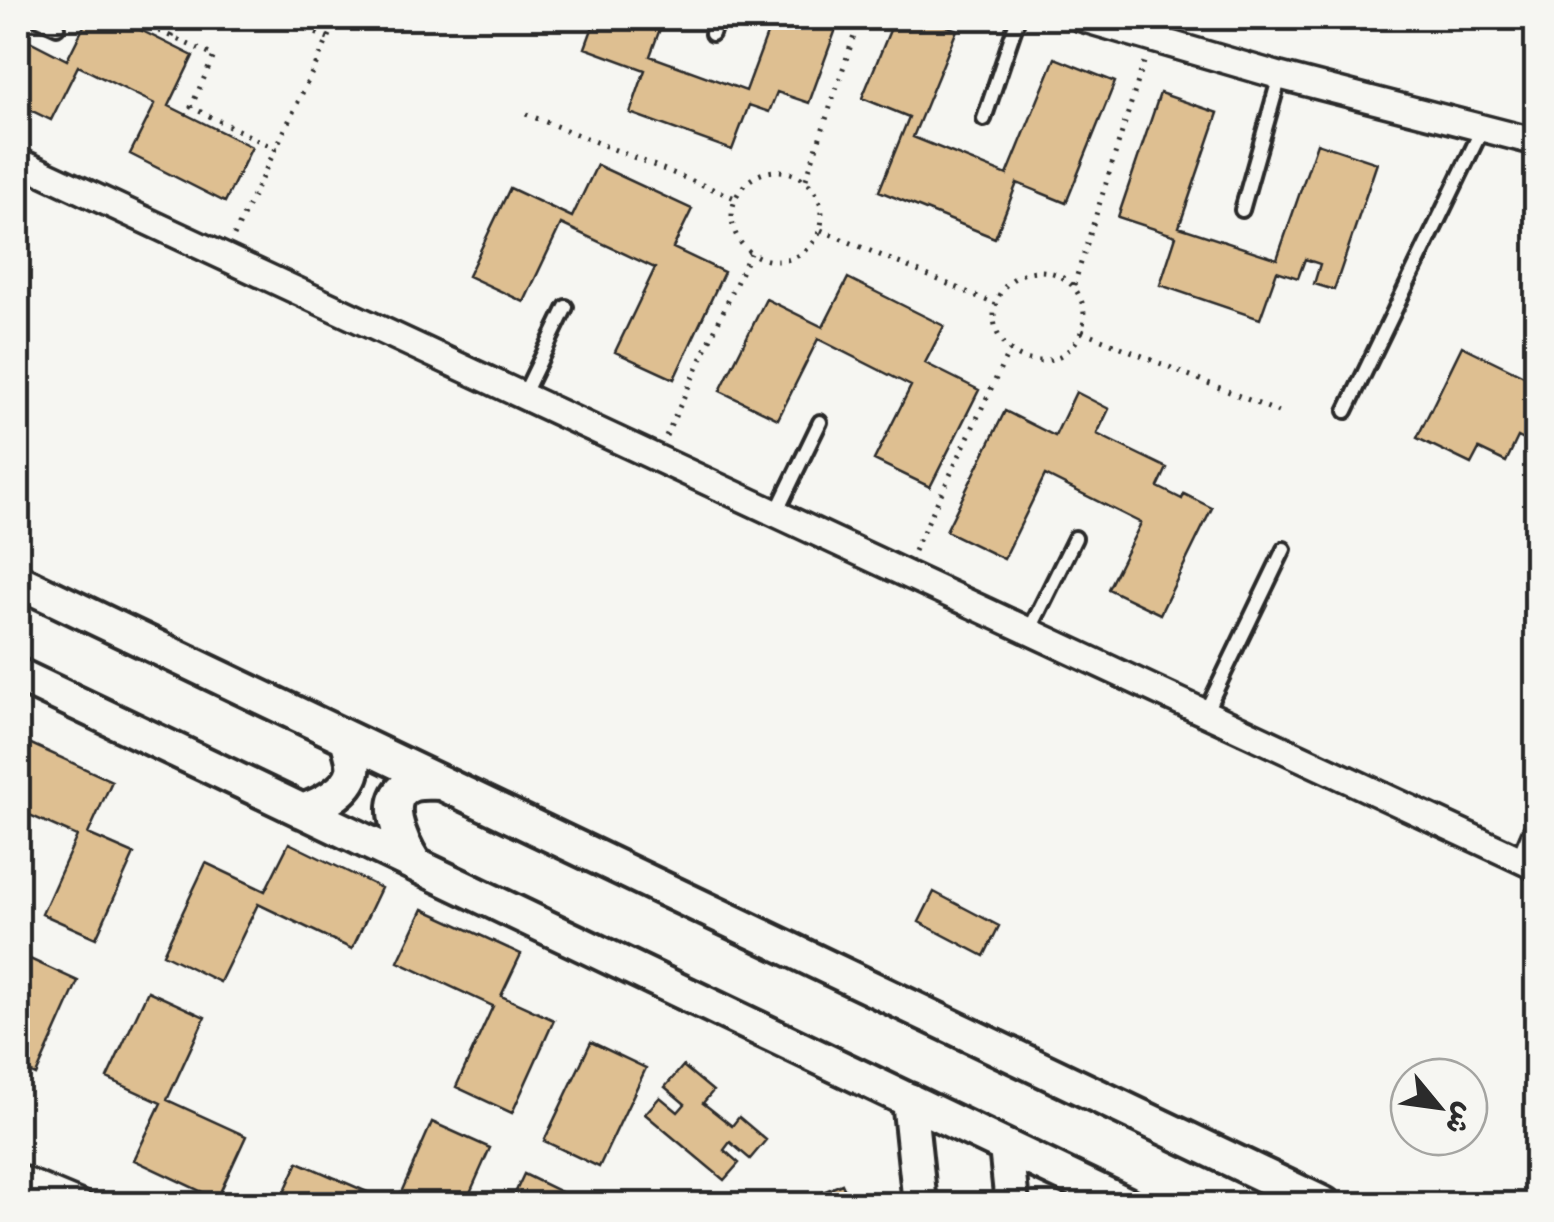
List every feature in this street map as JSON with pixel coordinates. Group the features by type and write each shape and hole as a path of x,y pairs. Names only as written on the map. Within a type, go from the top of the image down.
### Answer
{"street":[{"path":"1081,18 1280,76 1536,142"},
{"path":"18,161 1530,864 1536,833"},
{"path":"18,581 1324,1204"},
{"path":"18,675 1126,1204"},
{"path":"302,811 321,804 348,780 352,762 347,738"},
{"path":"414,864 398,837 394,820 397,806 402,792 413,784 440,783"},
{"path":"909,1100 920,1204"},
{"path":"1006,1147 1012,1204"},
{"path":"18,1178 80,1204"}],"lane":[{"path":"37,18 57,28"},
{"path":"712,34 717,18"},
{"path":"984,119 1018,18"},
{"path":"1242,210 1280,76"},
{"path":"1346,410 1483,127"},
{"path":"523,396 566,307"},
{"path":"776,513 820,422"},
{"path":"1030,631 1074,538"},
{"path":"1205,713 1284,550"}],"path":[{"path":"130,18 214,56 190,107 276,149"},
{"path":"172,37 180,18"},
{"path":"277,18 328,38"},
{"path":"224,257 338,18"},
{"path":"806,180 860,18"},
{"path":"1074,286 1151,40"},
{"path":"526,114 735,198"},
{"path":"766,172 793,172 806,180 821,202 821,230 812,245 799,256 782,262 750,253 734,228 732,213 742,186 766,172"},
{"path":"821,230 995,304"},
{"path":"656,458 750,253"},
{"path":"1045,270 1074,286 1085,316 1082,331 1064,354 1036,362 1009,351 995,330 995,304 1002,289 1014,278 1045,270"},
{"path":"1082,331 1278,412"},
{"path":"904,572 1009,351"}],"building":[{"path":"88,18 116,18 193,56 169,106 252,147 225,202 130,154 155,104 78,66 51,120 18,104 18,35 67,60"},
{"path":"596,18 664,18 650,56 746,91 773,18 840,18 809,103 777,92 769,112 749,105 732,150 630,113 645,70 585,48"},
{"path":"895,18 926,18 957,30 913,137 1007,175 1055,58 1115,82 1066,203 1017,183 995,238 879,191 909,117 862,98"},
{"path":"1160,93 1218,113 1179,227 1277,259 1317,143 1377,163 1334,290 1314,284 1320,264 1305,259 1298,278 1277,271 1260,319 1160,285 1176,236 1118,217"},
{"path":"597,165 692,209 673,248 724,272 674,379 615,352 655,268 561,224 524,302 468,276 510,188 572,217"},
{"path":"848,278 944,326 925,363 979,390 930,487 874,460 911,386 818,339 778,419 720,391 766,299 823,327"},
{"path":"1462,346 1536,382 1536,430 1530,443 1518,437 1506,462 1479,449 1471,464 1417,438"},
{"path":"1076,392 1109,409 1097,434 1167,468 1158,487 1212,508 1160,614 1108,589 1141,523 1045,475 1004,559 946,531 1005,411 1055,436"},
{"path":"18,738 112,781 88,834 134,854 96,938 42,914 77,836 18,810"},
{"path":"289,843 381,888 352,949 258,904 220,982 163,954 206,863 265,891"},
{"path":"934,892 999,926 984,956 919,922"},
{"path":"423,909 521,954 501,996 554,1020 512,1113 456,1087 493,1006 398,962"},
{"path":"19,954 78,981 36,1075 18,1067"},
{"path":"148,991 205,1017 167,1100 246,1136 217,1199 134,1160 161,1103 107,1078"},
{"path":"591,1042 646,1068 599,1167 544,1141"},
{"path":"683,1066 713,1091 703,1103 732,1126 739,1117 766,1140 750,1159 730,1142 724,1150 739,1163 724,1180 645,1114 660,1097 678,1112 685,1104 665,1087"},
{"path":"432,1122 490,1148 465,1204 396,1204"},
{"path":"298,1162 395,1204 279,1204"},
{"path":"524,1174 584,1203 510,1204"},
{"path":"842,1184 851,1204 820,1204 816,1195"}]}
